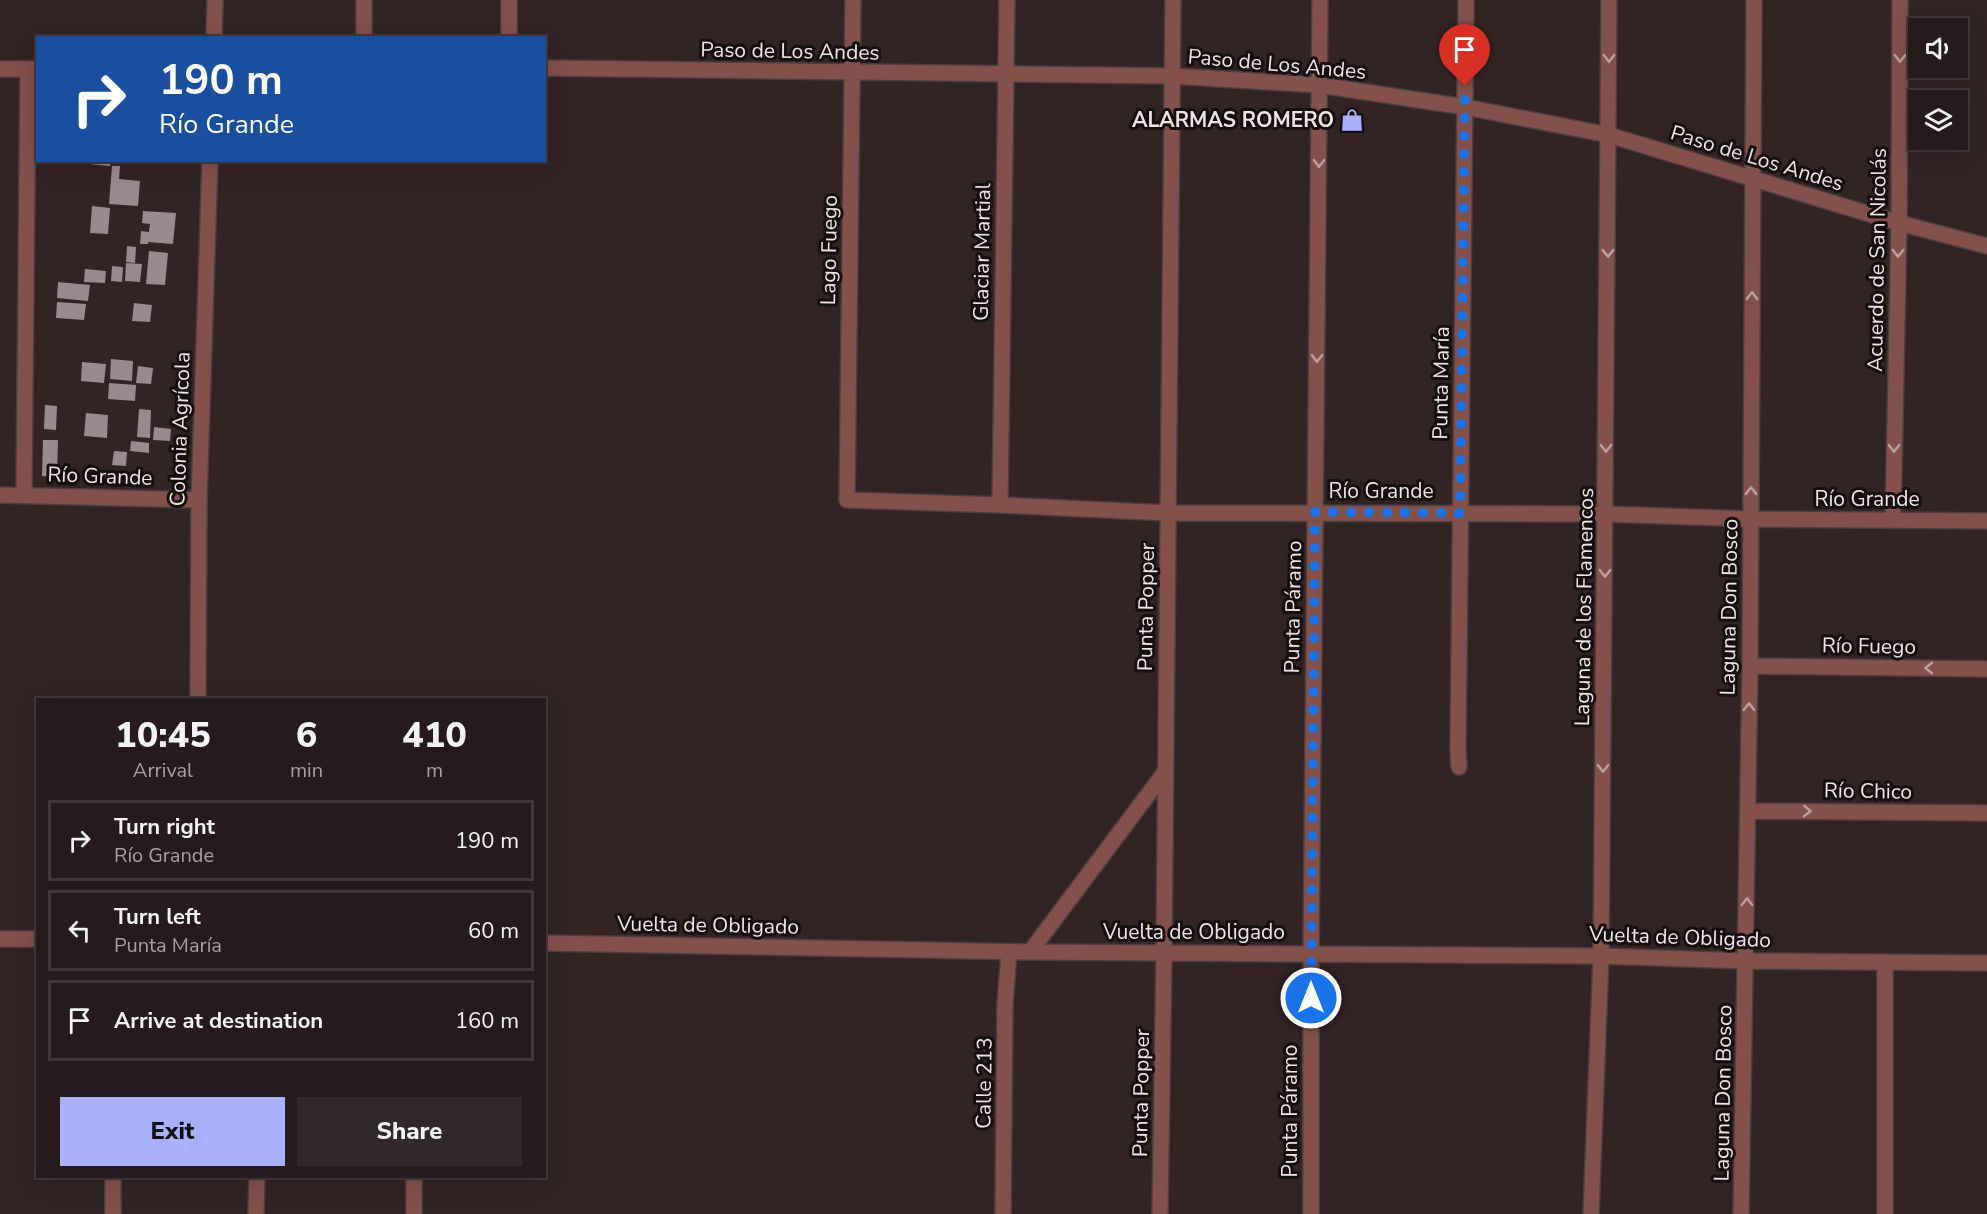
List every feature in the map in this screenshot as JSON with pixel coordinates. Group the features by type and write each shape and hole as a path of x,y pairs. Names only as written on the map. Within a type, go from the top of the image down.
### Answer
{"street":[{"path":"214,36 215,0"},
{"path":"363,36 364,0"},
{"path":"509,0 509,36"},
{"name":"Lago Fuego","path":"847,500 853,0"},
{"name":"Glaciar Martial","path":"1000,505 1007,0"},
{"name":"Punta Popper","path":"1160,1214 1173,0"},
{"name":"Punta Páramo","path":"1311,1214 1311,954 1320,0"},
{"name":"Punta María","path":"1459,767 1466,0"},
{"name":"Laguna de los Flamencos","path":"1591,1214 1601,956 1609,0"},
{"name":"Laguna Don Bosco","path":"1741,1214 1750,666 1754,0"},
{"name":"Acuerdo de San Nicolás","path":"1893,520 1899,223 1900,0"},
{"name":"Paso de Los Andes","path":"546,68 853,74 1006,73 1172,76 1319,84 1465,107 1609,135 1899,223 1987,246"},
{"path":"0,69 33,69 24,495"},
{"name":"Colonia Agrícola","path":"198,698 199,500 210,162"},
{"name":"Río Grande","path":"0,495 199,500"},
{"name":"Río Grande","path":"847,500 1169,513 1605,514 1751,519 1987,521"},
{"name":"Río Fuego","path":"1750,666 1987,669"},
{"path":"1030,952 1165,771"},
{"name":"Río Chico","path":"1748,811 1987,813"},
{"path":"0,939 36,939"},
{"name":"Vuelta de Obligado","path":"546,943 1009,952 1601,956 1746,961 1987,963"},
{"name":"Calle 213","path":"1003,1214 1005,1004 1009,952"},
{"path":"1885,962 1885,1214"},
{"path":"113,1178 113,1214"},
{"path":"256,1214 257,1178"},
{"path":"414,1178 414,1214"}],"building":[{"path":"90,162 111,162 110,166 89,164"},
{"path":"112,166 120,166 119,179 140,181 138,206 109,204"},
{"path":"92,206 110,208 108,234 90,233"},
{"path":"143,211 176,213 173,244 148,242 148,244 140,244 141,231 149,232 150,224 142,223"},
{"path":"127,246 136,247 135,263 126,262"},
{"path":"149,251 168,253 165,285 146,284"},
{"path":"126,263 142,264 140,282 125,281"},
{"path":"112,266 123,267 122,282 111,281"},
{"path":"85,269 106,271 105,283 84,282"},
{"path":"58,282 90,285 88,301 57,298"},
{"path":"57,302 86,304 84,320 56,318"},
{"path":"134,303 152,305 150,322 132,321"},
{"path":"111,359 133,361 132,381 110,379"},
{"path":"82,362 106,364 104,383 81,381"},
{"path":"138,366 153,368 151,384 136,383"},
{"path":"109,383 136,385 135,401 108,399"},
{"path":"45,405 57,406 56,430 44,429"},
{"path":"139,409 151,410 150,438 137,437"},
{"path":"86,413 108,415 107,438 84,436"},
{"path":"154,427 171,429 170,441 153,440"},
{"path":"43,440 58,440 57,477 42,476"},
{"path":"131,441 149,443 149,453 130,451"},
{"path":"114,451 127,452 126,466 112,465"}],"place":[{"name":"ALARMAS ROMERO","path":"1352,120"}],"route":[{"path":"1311,998 1315,512 1460,513 1465,86"}]}
